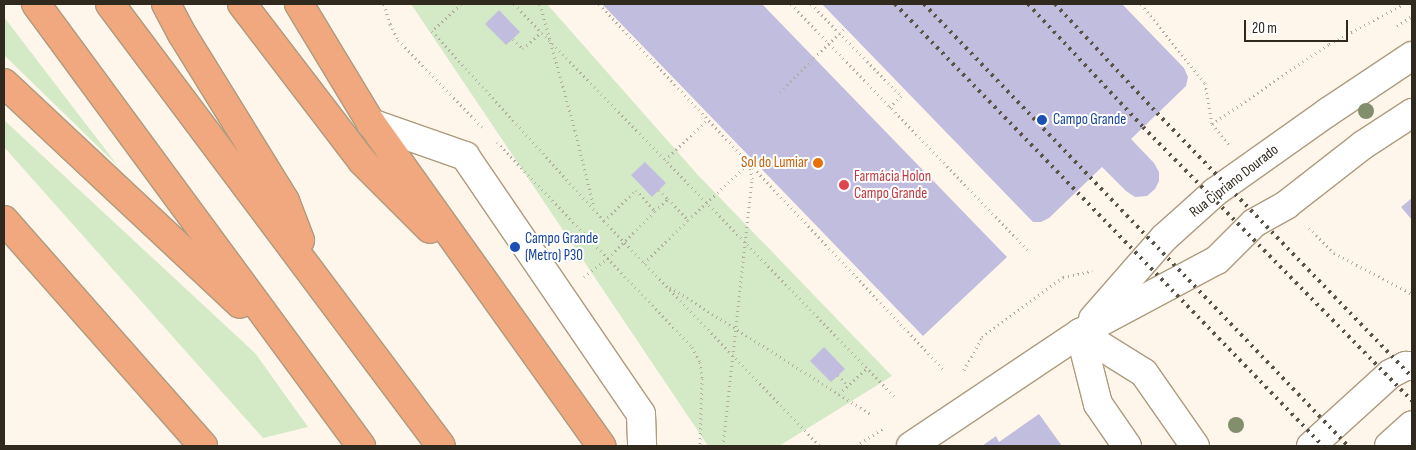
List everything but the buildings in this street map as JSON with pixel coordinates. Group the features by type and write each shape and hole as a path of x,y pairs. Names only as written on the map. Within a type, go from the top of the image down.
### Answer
{"highway":[{"path":"36,4 361,446"},
{"path":"110,4 441,446"},
{"path":"166,4 182,34 285,201 314,274"},
{"path":"242,4 362,161 481,279"},
{"path":"299,4 371,123 481,279 579,434 601,446"},
{"path":"322,4 348,85"},
{"path":"4,83 287,347"},
{"path":"4,220 204,446"}],"street":[{"name":"Rua Cipriano Dourado","path":"1080,333 1164,238 1215,192 1328,112 1412,56"},
{"name":"Rua Cipriano Dourado","path":"911,446 1080,333 1217,260 1254,223 1286,205 1363,145 1412,113"},
{"path":"371,123 465,156 641,414 642,446"},
{"path":"1080,333 1098,404 1127,446"},
{"path":"1080,333 1144,373 1195,446"},
{"path":"1311,446 1390,374 1406,366 1412,366"},
{"path":"1389,446 1412,424"}],"path":[{"path":"384,4 390,24 398,40 486,132"},
{"path":"460,4 432,31 604,221 820,446"},
{"path":"514,4 897,399"},
{"path":"540,4 595,211"},
{"path":"599,4 944,370"},
{"path":"791,4 1030,252"},
{"path":"811,4 901,96 890,107"},
{"path":"1141,4 1205,83"},
{"path":"1212,124 1329,44 1404,4"},
{"path":"780,92 845,28"},
{"path":"513,39 523,49 541,32"},
{"path":"665,160 708,119"},
{"path":"493,139 684,336 700,362 702,378 700,446"},
{"path":"644,263 750,163"},
{"path":"723,446 752,179 750,163"},
{"path":"604,221 636,190 655,211"},
{"path":"659,190 688,220"},
{"path":"582,278 608,258 668,199"},
{"path":"1334,253 1412,294"},
{"path":"666,285 872,415"},
{"path":"839,394 867,368"},
{"path":"838,376 848,386"}],"green space":[{"path":"411,4 547,4 697,174 892,376 779,446 708,446"},
{"path":"4,17 118,166 4,55"},
{"path":"4,120 255,353 308,427 263,438 4,147"}],"railway":[{"path":"895,4 1323,446"},
{"path":"924,4 1348,446"},
{"path":"1028,4 1143,127 1412,401"},
{"path":"1055,4 1157,113 1412,377"}],"place":[{"name":"Campo Grande","path":"1042,120"},
{"name":"Sol do Lumiar","path":"818,163"},
{"name":"Farmácia Holon Campo Grande","path":"844,185"},
{"name":"Campo Grande (Metro) P30","path":"515,247"}]}
